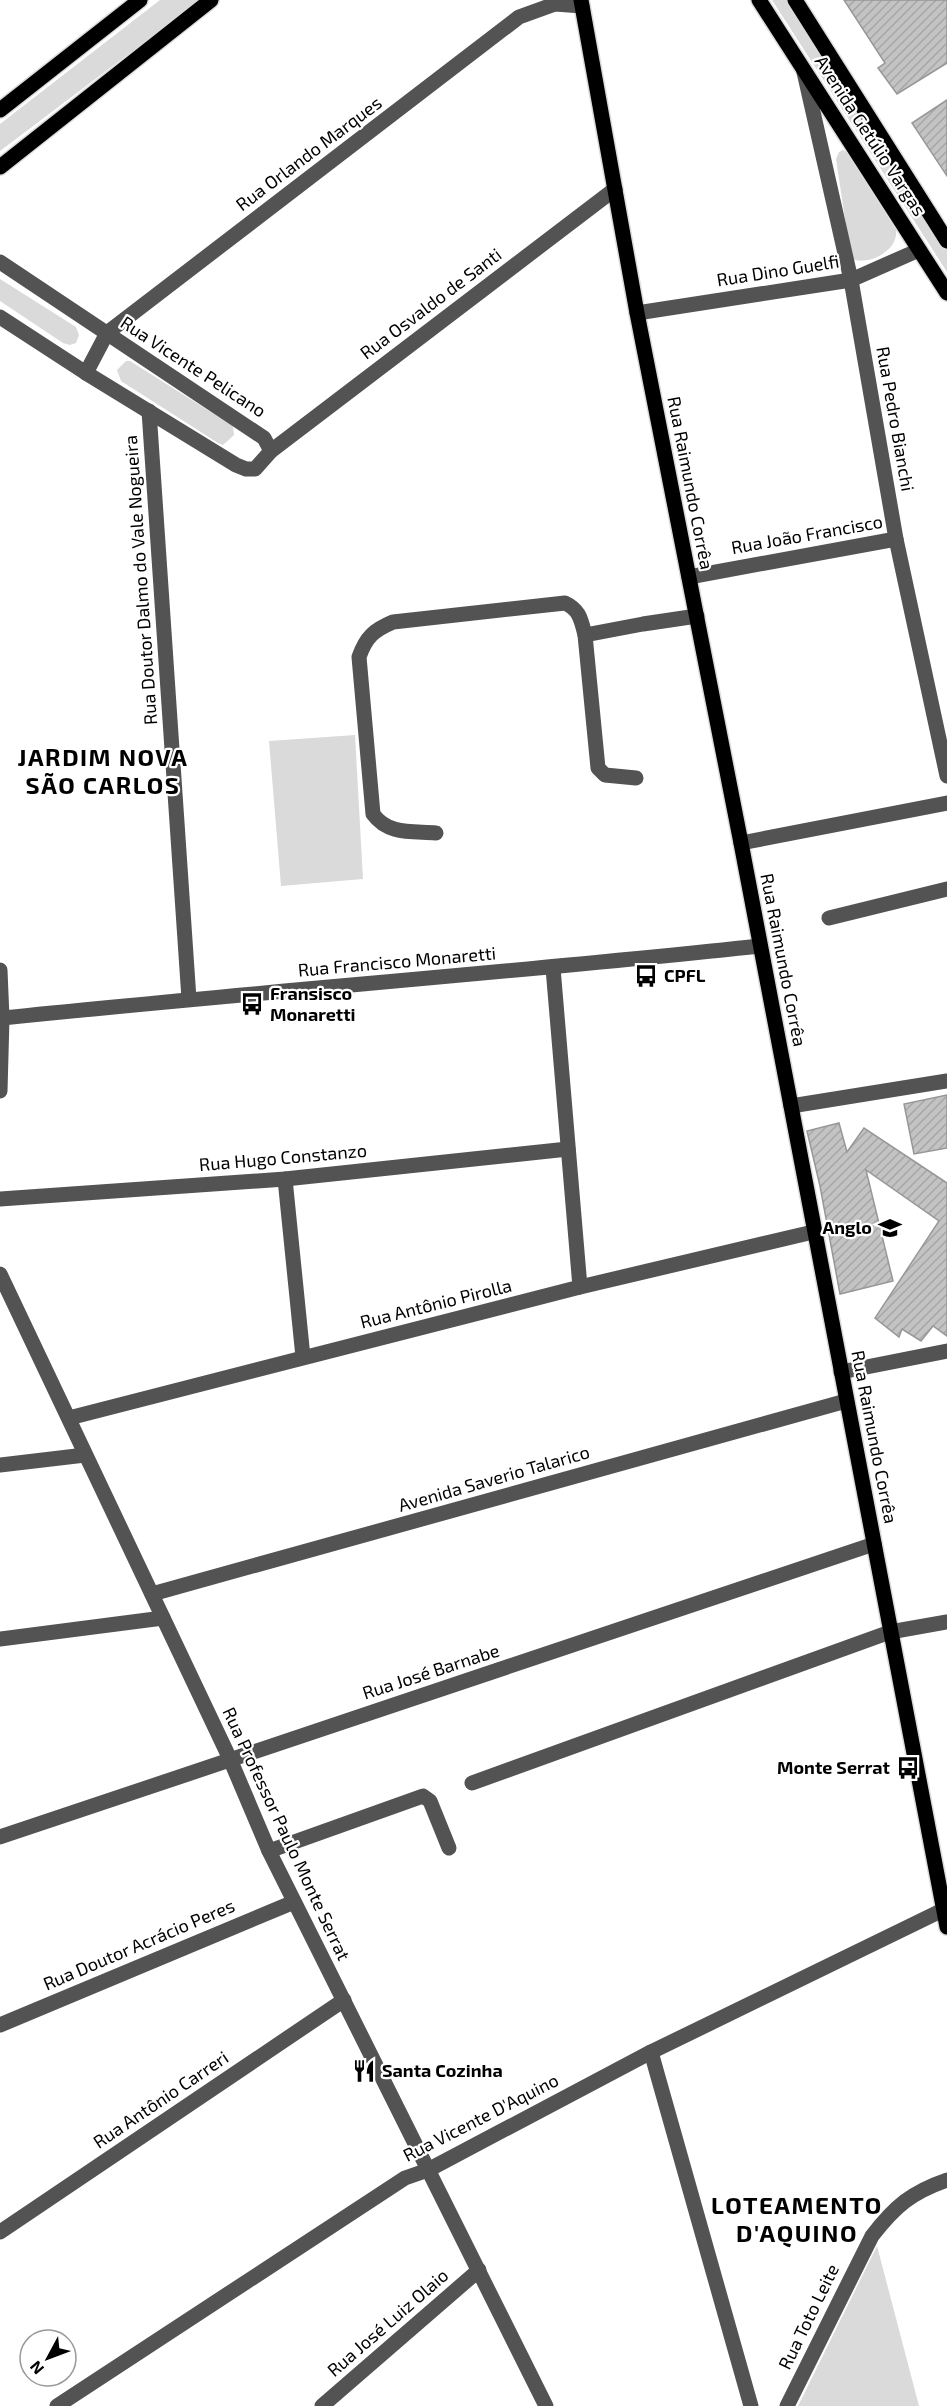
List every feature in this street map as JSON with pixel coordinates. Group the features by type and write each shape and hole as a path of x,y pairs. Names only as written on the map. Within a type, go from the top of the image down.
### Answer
{"main road":[{"path":"0,110 140,0"},
{"path":"0,167 211,0"},
{"name":"Avenida Getúlio Vargas","path":"759,0 947,293"},
{"name":"Avenida Getúlio Vargas","path":"795,0 944,231"},
{"name":"Rua Raimundo Corrêa","path":"582,3 637,313 741,843 813,1232 947,1927"}],"street":[{"name":"Rua Orlando Marques","path":"86,373 107,333 519,17 555,4 582,3"},
{"name":"Rua Pedro Bianchi","path":"804,69 851,280 896,539 944,737 947,776"},
{"name":"Rua Osvaldo de Santi","path":"271,451 615,189"},
{"name":"Rua Dino Guelfi","path":"637,313 851,280 919,250"},
{"name":"Rua Vicente Pelicano","path":"0,262 264,438 271,451"},
{"path":"0,317 86,373 246,469 255,469 271,451"},
{"name":"Rua Doutor Dalmo do Vale Nogueira","path":"149,411 189,999"},
{"name":"Rua João Francisco","path":"689,577 896,539"},
{"path":"436,833 392,830 380,824 373,814 359,657 365,640 376,628 393,622 565,603 574,608 580,615 585,635 598,768 605,775 636,778"},
{"path":"585,635 697,616"},
{"path":"741,843 947,803"},
{"path":"829,918 947,889"},
{"name":"Rua Francisco Monaretti","path":"2,1018 189,999 553,969 760,946"},
{"path":"553,969 580,1287"},
{"path":"0,970 2,1018 0,1091"},
{"path":"791,1106 947,1081"},
{"name":"Rua Hugo Constanzo","path":"0,1199 285,1179 568,1149"},
{"path":"285,1179 303,1358"},
{"name":"Rua Antônio Pirolla","path":"69,1418 580,1287 813,1232"},
{"name":"Rua Professor Paulo Monte Serrat","path":"0,1274 3,1289 69,1418 230,1759 269,1851 546,2406"},
{"path":"841,1372 947,1351"},
{"name":"Avenida Saverio Talarico","path":"152,1594 846,1401"},
{"path":"0,1465 85,1455"},
{"name":"Rua José Barnabe","path":"0,1837 874,1544"},
{"path":"0,1639 163,1618"},
{"path":"472,1783 890,1632 947,1622"},
{"path":"269,1851 423,1796 430,1801 449,1848"},
{"name":"Rua Doutor Acrácio Peres","path":"0,2025 294,1902"},
{"name":"Rua Vicente D'Aquino","path":"57,2406 405,2178 428,2170 651,2052 945,1908"},
{"name":"Rua Antônio Carreri","path":"0,2232 344,2000"},
{"path":"651,2052 751,2406"},
{"name":"Rua Toto Leite","path":"787,2406 872,2236 882,2222 914,2194 947,2180"},
{"name":"Rua José Luiz Olaio","path":"322,2406 479,2270"}],"shaded area":[{"path":"160,0 200,0 0,151 0,124"},
{"path":"772,0 788,0 947,249 947,272"},
{"path":"843,150 896,230 896,237 888,250 882,255 866,260 852,259 850,252 836,159 839,152"},
{"path":"0,279 76,327 79,335 76,343 70,345 63,343 0,301"},
{"path":"126,361 130,361 233,426 234,435 223,445 218,443 121,381 117,370"},
{"path":"355,735 363,879 281,886 269,741"},
{"path":"877,2246 919,2406 798,2406"}],"building":[{"path":"844,0 947,0 947,63 897,94 878,68 885,63"},
{"path":"947,100 947,176 912,123"},
{"path":"947,1095 947,1148 914,1154 904,1104"},
{"path":"839,1123 847,1152 864,1128 947,1183 947,1336 933,1326 921,1341 902,1329 899,1337 875,1318 939,1221 866,1170 893,1281 840,1294 820,1186 807,1131"}],"place":[{"name":"CPFL","path":"646,976"},
{"name":"Fransisco Monaretti","path":"252,1004"},
{"name":"Anglo","path":"890,1228"},
{"name":"Monte Serrat","path":"908,1768"},
{"name":"Santa Cozinha","path":"364,2071"}],"district":[{"name":"JARDIM NOVA SÃO CARLOS","path":"103,772"},
{"name":"LOTEAMENTO D'AQUINO","path":"797,2220"}]}
